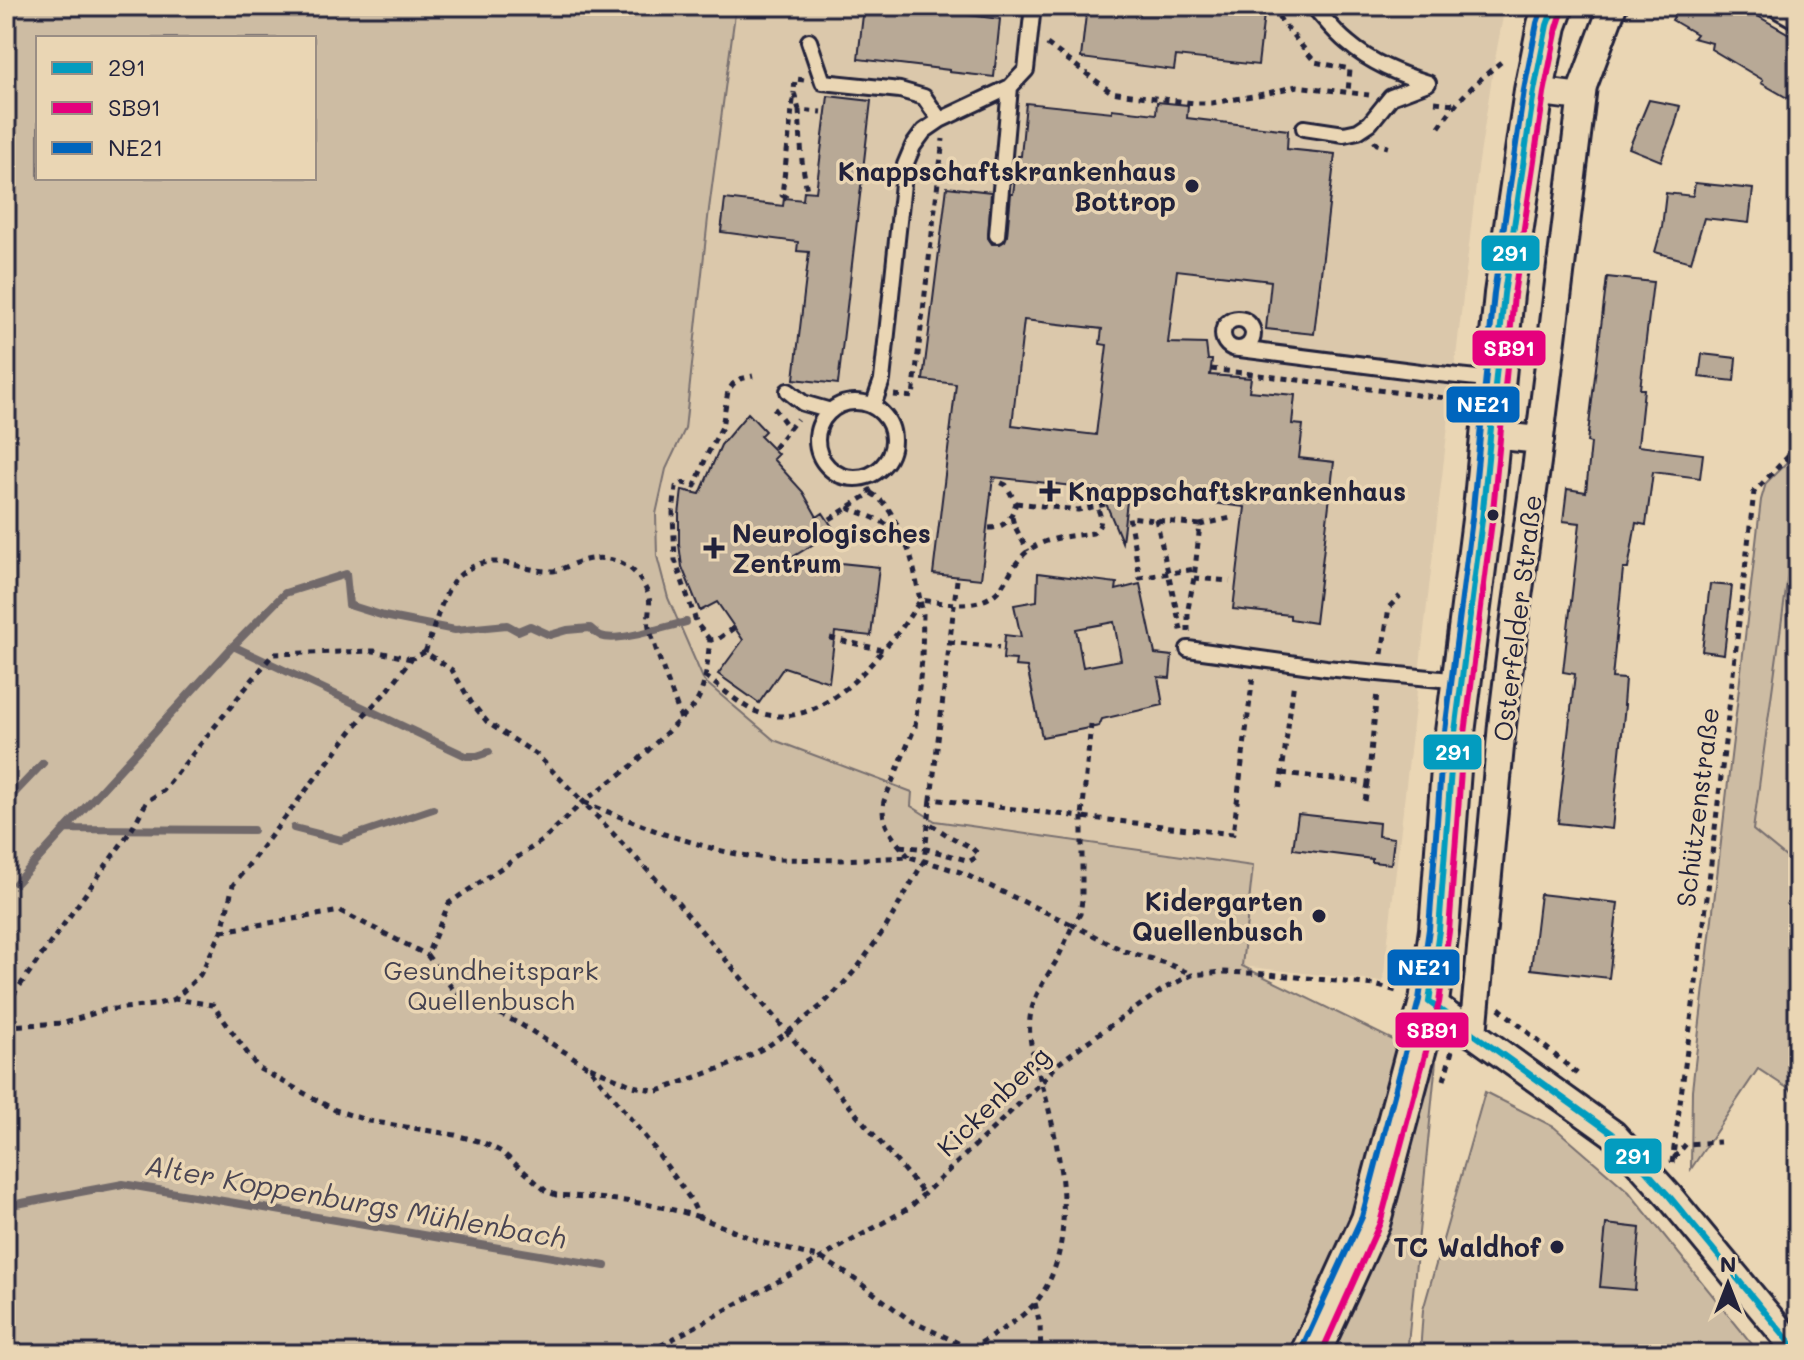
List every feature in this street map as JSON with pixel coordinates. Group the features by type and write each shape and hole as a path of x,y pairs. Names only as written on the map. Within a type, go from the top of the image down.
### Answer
{"main road":[{"name":"Osterfelder Straße","path":"1310,1354 1371,1220 1414,997 1439,930 1452,756 1491,435 1504,294 1534,91 1547,25 1554,6"}],"street":[{"name":"Osterfelder Straße","path":"1473,1034 1502,725 1581,97 1613,6"},
{"path":"1782,6 1798,15"},
{"path":"1534,91 1581,97"},
{"path":"1491,435 1540,440"},
{"path":"1414,997 1473,1034 1613,1134 1798,1352"}],"lane":[{"path":"875,399 882,380 905,165 924,131 940,120 1010,87 1026,70 1033,6"},
{"path":"1304,128 1344,134 1358,131 1370,123 1391,97 1428,83 1382,66 1348,44 1313,6"},
{"path":"809,41 823,82 900,90 924,97 940,120"},
{"path":"997,235 1010,87"},
{"path":"1245,344 1263,352 1496,380"},
{"path":"788,391 803,403 831,411"},
{"path":"875,399 893,433 892,453 875,474 849,478 836,474 820,457 817,444 819,426 838,405 875,399"},
{"path":"1188,649 1461,681"}],"path":[{"path":"1272,6 1315,62 1350,69 1348,92"},
{"path":"1031,27 1040,39 1111,92 1194,103 1221,102 1297,86 1454,104"},
{"path":"1439,127 1454,104 1501,62"},
{"path":"787,198 782,195 795,79 823,82"},
{"path":"794,92 799,110 807,191"},
{"path":"799,110 822,112"},
{"path":"875,399 913,397 944,134 940,120"},
{"path":"1211,369 1457,399"},
{"path":"427,955 449,903 543,840 583,802 633,765 699,699 710,640 697,624 675,560 673,513 676,487 683,483 694,489 722,427 728,391 740,379 753,376"},
{"path":"774,408 789,428"},
{"name":"Schützenstraße","path":"1661,1187 1673,1158 1705,915 1754,492 1798,446"},
{"path":"862,478 871,493 892,512 911,560 923,614 915,727 882,809 885,825 909,857"},
{"path":"989,528 1005,524 1012,516 1016,503 1006,485 995,480"},
{"path":"830,519 871,493"},
{"path":"1016,503 1069,509 1107,504"},
{"path":"920,600 968,604 995,595 1028,551 1045,541 1093,533 1099,528 1101,516 1097,507"},
{"path":"848,508 878,520 902,537"},
{"path":"1012,516 1028,551"},
{"path":"1195,569 1140,578 1129,517 1200,525 1235,517"},
{"path":"1156,519 1180,631 1188,649"},
{"path":"1188,649 1188,609 1200,525"},
{"path":"175,999 200,975 222,931 233,885 364,715 389,689 411,659 425,652 445,594 461,573 484,562 557,571 584,560 607,558 620,562 635,572 649,598 648,623 681,719"},
{"path":"1194,578 1230,581"},
{"path":"222,931 340,911 427,955 455,992 520,1024 589,1067 633,1086 658,1091 735,1063 788,1032 822,1005 858,967 886,927 924,861 957,580"},
{"path":"1365,801 1389,607 1400,596"},
{"path":"705,676 755,711 779,716 813,709 845,691 871,665 920,600"},
{"path":"710,640 718,639 734,628"},
{"path":"830,638 883,650"},
{"path":"949,642 999,647"},
{"path":"6,1005 132,829 147,801 163,791 273,654 374,651 411,659"},
{"path":"425,652 452,670 488,723 536,754 671,895 924,1194"},
{"path":"931,799 1233,834 1256,659"},
{"path":"1280,788 1296,664"},
{"path":"961,1354 997,1333 1035,1303 1053,1273 1063,1230 1063,1190 1053,1129 1034,1061 1030,1016 1043,980 1056,962 1080,914 1082,817 1091,724"},
{"path":"1282,773 1368,783"},
{"path":"583,802 664,834 741,855 776,859 909,857 924,861 960,872 1124,951 1166,963 1192,975"},
{"path":"899,846 974,860 977,855 972,848 929,823"},
{"name":"Kickenberg","path":"638,1354 658,1347 909,1208 1058,1064 1165,988 1192,975 1223,972 1268,974 1375,985 1414,997"},
{"path":"1477,987 1585,1080"},
{"path":"6,1026 65,1023 104,1010 154,1005 175,999 213,1005 258,1068 335,1110 369,1121 482,1142 502,1152 546,1191 556,1195 660,1205 760,1242 821,1258 911,1321 970,1349"},
{"path":"589,1067 654,1148 691,1200 699,1217"},
{"path":"1673,1158 1686,1144 1720,1142"},
{"path":"1663,1149 1681,1168"},
{"path":"1035,1303 1041,1354"}],"shaded area":[{"name":"Knappschaftskrankenhaus","path":"736,6 1505,6 1478,168 1383,982 1242,966 1253,866 935,821 911,806 911,792 774,740 704,681 668,598 657,556 656,514 666,469 685,429 709,209"},
{"path":"1798,539 1798,867 1753,831 1791,553"}],"green space":[{"name":"Gesundheitspark Quellenbusch","path":"6,6 736,6 709,209 685,429 666,469 656,514 657,556 668,598 704,681 774,740 912,792 911,806 935,821 1253,866 1242,966 1436,1061 1407,1354 6,1354"},
{"path":"1798,451 1798,539 1791,553 1753,830 1798,867 1798,1095 1758,1069 1691,1169 1692,1090 1761,500 1766,483"},
{"name":"TC Waldhof","path":"1485,1092 1554,1127 1629,1192 1760,1354 1420,1354 1423,1310"}],"building":[{"path":"864,6 969,6 968,15 1000,19 994,77 858,59"},
{"path":"1087,6 1201,6 1264,14 1258,65 1176,56 1174,70 1081,58"},
{"path":"1680,6 1740,6 1798,39 1798,104 1711,49 1712,43 1693,38 1696,34 1672,20"},
{"path":"828,96 871,101 838,384 794,379 809,252 797,251 798,242 721,232 725,199 783,206 784,198 803,200 804,191 816,192"},
{"path":"1649,100 1680,106 1661,161 1629,148"},
{"path":"1157,102 1188,105 1187,118 1288,130 1287,149 1335,154 1314,334 1266,329 1271,281 1177,270 1168,343 1206,344 1208,360 1212,360 1210,375 1251,378 1249,391 1295,395 1292,424 1303,425 1299,458 1334,462 1315,623 1290,619 1290,615 1233,609 1245,507 1128,493 1122,542 1100,489 993,477 981,579 933,574 956,384 923,380 947,187 991,192 988,238 992,244 1000,244 1007,236 1011,194 1018,156 1021,156 1026,103 1156,114","holes":["1024,320 1102,329 1100,344 1107,345 1096,435 1012,425"]},
{"path":"1695,183 1753,189 1749,223 1704,218 1691,262 1655,252 1666,193 1693,196"},
{"path":"1607,277 1653,282 1640,389 1644,389 1638,446 1703,454 1700,478 1653,472 1646,525 1636,523 1628,569 1623,569 1612,678 1625,679 1625,705 1612,829 1558,823 1575,674 1563,672 1580,523 1563,521 1567,489 1586,492 1591,443 1587,442"},
{"path":"1702,354 1736,358 1734,381 1699,377"},
{"name":"Neurologisches Zentrum","path":"748,413 765,431 760,436 778,454 773,459 803,492 817,517 823,513 835,531 791,558 879,567 871,636 835,632 829,682 784,667 759,703 718,674 743,640 717,602 700,611 682,567 679,544 682,490 700,494 721,445"},
{"path":"1038,573 1117,583 1116,590 1140,584 1155,654 1172,656 1170,678 1158,677 1163,705 1102,719 1099,726 1042,737 1027,667 1015,666 1016,660 1003,659 1005,635 1021,637 1014,605 1037,601","holes":["1114,622 1121,660 1083,667 1076,629"]},
{"path":"1710,584 1732,586 1724,654 1702,651"},
{"path":"1298,814 1379,823 1378,836 1394,838 1391,864 1293,849"},
{"path":"1540,894 1618,903 1609,978 1531,969"},
{"path":"1606,1224 1640,1228 1635,1290 1600,1287"}],"waterway":[{"path":"16,883 285,593 346,574 349,605 384,616 455,630 507,625 518,631 530,626 550,635 590,628 609,638 686,622"},
{"path":"233,646 466,756 489,752"},
{"path":"6,802 43,763"},
{"path":"294,828 341,840 433,809"},
{"path":"65,829 253,830"},
{"name":"Alter Koppenburgs Mühlenbach","path":"6,1206 123,1184 605,1266"}],"transit line":[{"name":"NE21","path":"1301,1350 1362,1217 1419,1000 1429,929 1442,755 1472,519 1494,293 1524,90 1543,6"},
{"name":"291","path":"1429,1002 1439,930 1452,756 1482,520 1504,294 1534,91 1547,25 1554,6"},
{"name":"SB91","path":"1321,1354 1380,1223 1439,1003 1449,931 1462,757 1492,521 1514,295 1544,93 1563,9"},
{"name":"291","path":"1429,1002 1613,1134 1669,1196 1798,1352"}],"place":[{"name":"Knappschaftskrankenhaus Bottrop","path":"1192,186"},
{"name":"Knappschaftskrankenhaus","path":"1050,491"},
{"name":"Neurologisches Zentrum","path":"714,548"},
{"name":"Kidergarten Quellenbusch","path":"1319,916"},
{"name":"TC Waldhof","path":"1557,1247"}]}
